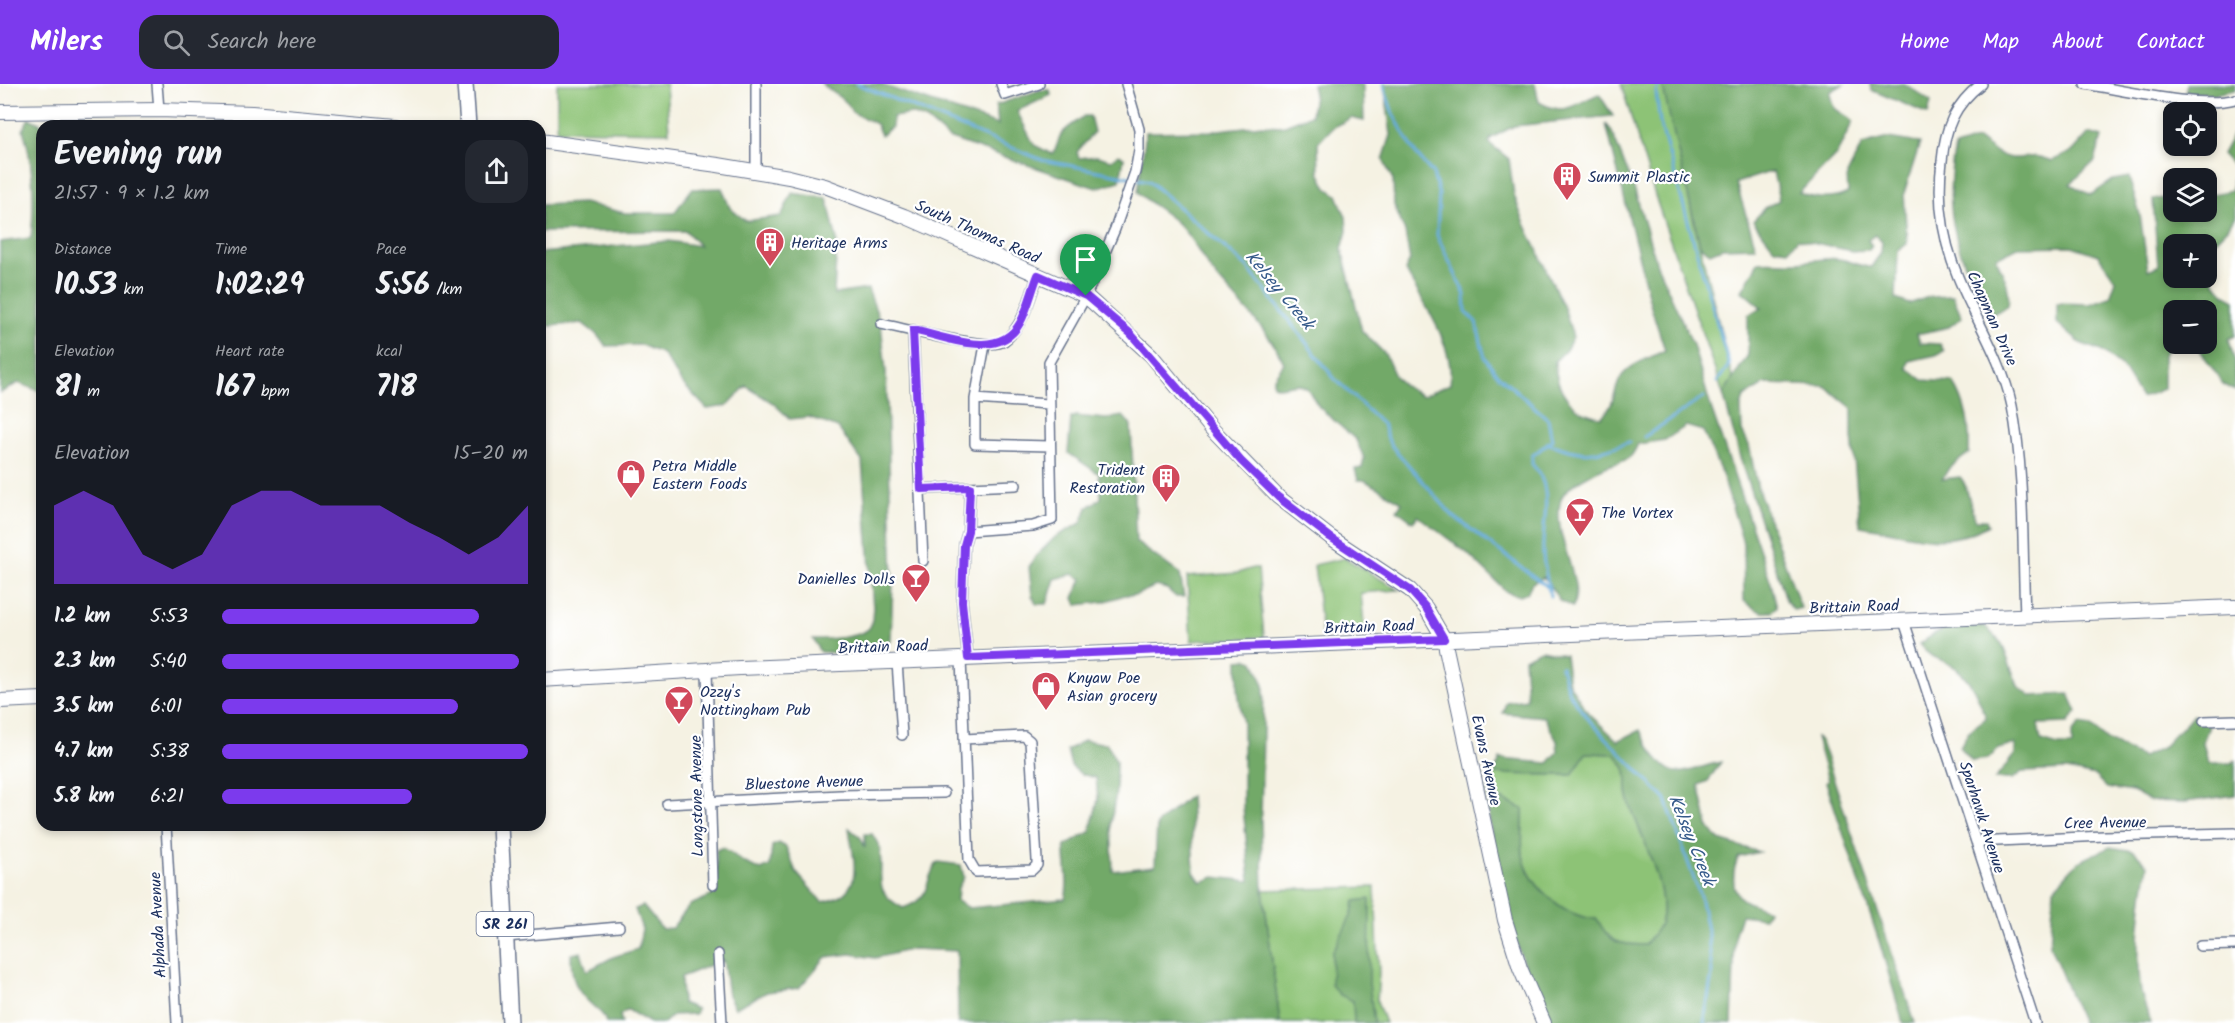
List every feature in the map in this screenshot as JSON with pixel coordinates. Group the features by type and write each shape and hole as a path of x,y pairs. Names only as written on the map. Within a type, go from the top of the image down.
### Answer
{"main road":[{"path":"465,84 468,120"},
{"name":"SR 261","path":"500,831 510,1023"}],"street":[{"path":"157,84 159,110"},
{"path":"756,84 756,171"},
{"path":"1001,84 1005,95 1039,84"},
{"path":"968,531 1033,526 1052,520 1049,362 1086,296 1131,186 1136,165 1139,129 1126,84"},
{"name":"Chapman Drive","path":"1981,84 1960,103 1948,125 1941,167 1941,209 1953,265 1988,335 2012,405 2019,461 2025,614"},
{"path":"2085,84 2195,102 2223,102 2235,99"},
{"path":"0,112 159,110 338,120"},
{"name":"South Thomas Road","path":"546,142 756,171 807,182 861,199 1086,296 1151,355 1241,461 1293,510 1341,544"},
{"path":"881,324 985,345 1003,342 1020,324 1038,275"},
{"path":"913,330 923,561"},
{"path":"985,345 975,399 975,444 1050,446"},
{"path":"975,399 1048,404"},
{"path":"921,489 1016,485"},
{"path":"964,739 1024,736 1030,741 1037,860 1037,865 1032,870 976,872 970,867 964,739 962,602 964,545 968,531 970,487"},
{"name":"Evans Avenue","path":"1341,544 1410,590 1426,608 1444,639 1507,927 1520,968 1544,1023"},
{"name":"Brittain Road","path":"546,680 964,658 2235,607"},
{"name":"Sparhawk Avenue","path":"1904,621 2035,1023"},
{"path":"897,662 902,735"},
{"name":"Longstone Avenue","path":"707,670 713,885"},
{"path":"0,701 36,699"},
{"path":"2204,720 2235,720"},
{"name":"Bluestone Avenue","path":"667,804 944,793"},
{"name":"Alphada Avenue","path":"166,831 177,1023"},
{"name":"Cree Avenue","path":"1976,842 2104,836 2235,834"},
{"path":"506,937 619,927"},
{"path":"2200,946 2235,945"},
{"path":"718,954 722,1023"}],"green space":[{"path":"557,84 666,84 669,132 557,130"},
{"path":"822,84 879,84 998,125 996,105 1040,90 1050,90 1051,95 1017,111 1034,145 1052,154 1065,130 1084,116 1090,116 1094,132 1077,152 1079,158 1097,156 1111,160 1119,154 1124,158 1120,181 1096,188 948,138 927,120 912,114 893,117 892,127 881,135 876,124 852,112 847,103"},
{"path":"1312,84 1363,84 1364,121 1351,118 1333,127 1318,143 1319,172 1327,188 1337,195 1346,217 1347,231 1342,249 1362,331 1385,354 1395,376 1404,386 1422,396 1450,384 1450,369 1443,339 1405,270 1410,260 1405,232 1394,205 1393,180 1383,160 1391,135 1384,84 1535,84 1539,102 1563,109 1599,94 1613,116 1514,126 1491,138 1489,143 1509,159 1514,195 1565,310 1573,337 1566,350 1555,361 1558,381 1567,398 1574,405 1591,415 1601,417 1611,405 1620,379 1628,369 1665,350 1651,307 1606,124 1611,130 1635,191 1657,265 1693,345 1712,411 1771,583 1777,607 1764,612 1744,601 1743,543 1723,477 1703,431 1686,426 1665,440 1638,444 1629,458 1604,467 1575,484 1564,494 1559,513 1560,528 1575,585 1572,607 1560,601 1544,577 1532,583 1527,593 1520,596 1507,592 1467,553 1418,516 1413,522 1397,510 1402,502 1364,480 1358,480 1355,469 1362,468 1364,458 1356,440 1319,407 1307,388 1298,384 1279,387 1273,385 1273,379 1284,363 1269,337 1210,269 1183,229 1138,192 1146,132 1210,131 1262,125 1282,126 1311,115 1314,94"},
{"path":"1621,84 1662,84 1666,96 1733,381 1723,394 1657,202"},
{"path":"1662,84 1844,84 1830,92 1831,99 1837,110 1853,121 1837,154 1799,193 1811,197 1830,198 1848,193 1847,175 1862,145 1888,138 1920,143 1904,193 1907,244 1898,251 1896,299 1909,304 1928,297 1953,296 1962,317 1949,327 1917,334 1920,343 1940,344 1944,351 1909,361 1907,368 1923,380 1953,382 1958,390 1967,416 1969,453 1949,468 1942,479 1960,477 1976,520 1986,520 1988,525 1972,533 1940,539 1860,526 1852,436 1852,408 1825,386 1765,384 1744,397 1741,406 1742,431 1749,445 1758,489 1801,608 1794,610 1787,602 1742,465 1723,394 1748,355 1748,315 1762,308 1742,291 1758,262 1834,259 1871,267 1881,253 1882,242 1875,235 1868,240 1872,246 1869,250 1851,251 1798,239 1788,250 1774,248 1753,221 1765,208 1779,200 1773,171 1736,183 1756,247 1722,248 1710,253 1700,246"},
{"path":"1870,84 1905,84 1931,102 1928,114 1871,90"},
{"path":"2187,84 2235,84 2235,90 2214,94 2185,92"},
{"path":"29,118 36,122 36,390 18,383 0,393 0,242 31,238 33,183 23,129"},
{"path":"2235,130 2235,216 2228,228 2217,239 2217,234 2163,234 2163,288 2217,288 2217,285 2226,295 2235,300 2235,336 2229,339 2235,362 2235,391 2223,384 2203,354 2217,354 2217,300 2163,300 2163,389 2141,398 2122,367 2101,351 2080,343 2057,323 2057,303 2090,304 2110,297 2116,280 2098,255 2072,246 2018,247 1996,258 2004,275 2009,299 2008,306 1989,316 1961,255 1956,235 1950,194 1955,147 1978,139 2003,156 2036,157 2052,161 2073,151 2089,133 2102,137 2095,161 2070,184 2091,195 2113,180 2129,177 2140,215 2148,270 2158,266 2153,199 2163,198 2163,222 2217,222 2217,193 2232,190 2233,166 2222,154"},
{"path":"722,188 730,208 746,221 781,216 792,193 827,198 837,240 834,294 868,289 881,324 886,371 893,580 891,641 872,655 820,652 813,639 860,634 870,627 872,620 862,461 838,428 809,417 790,419 773,403 746,386 727,406 707,409 682,383 663,354 641,345 606,346 582,323 546,326 546,252 669,241 700,246 686,231 546,232 546,205 583,203 625,213 674,213 692,189"},
{"path":"1075,416 1106,419 1123,416 1131,425 1136,542 1180,574 1184,597 1176,597 1167,589 1156,586 1136,595 1125,595 1103,602 1077,605 1074,598 1082,579 1073,574 1055,579 1047,604 1037,604 1032,596 1029,567 1036,556 1055,537 1081,523 1087,508 1101,498 1099,474 1068,453 1071,418"},
{"path":"1345,558 1399,590 1361,593 1365,635 1322,635 1314,565"},
{"path":"1258,568 1264,637 1191,641 1187,577 1238,573"},
{"path":"1985,626 2002,644 2018,686 2030,696 2069,694 2077,712 2068,723 2038,724 2041,741 2058,746 2072,746 2072,734 2080,724 2091,726 2108,741 2142,757 2162,748 2193,715 2209,726 2203,742 2208,763 2231,763 2235,760 2235,795 2185,802 2150,801 2133,792 2107,788 2095,776 2067,770 2022,772 2012,779 1995,779 2015,754 2015,744 1999,749 1988,759 1972,761 1960,747 1968,732 1986,718 1977,696 1970,683 1960,672 1931,656 1919,644 1942,629"},
{"path":"1541,650 1565,655 1569,684 1588,713 1618,741 1640,730 1662,764 1675,772 1721,762 1708,781 1699,785 1708,826 1719,840 1759,852 1739,857 1735,866 1734,884 1738,894 1744,900 1768,910 1764,918 1741,915 1735,933 1732,1023 1550,1023 1526,971 1507,911 1494,850 1487,793 1523,809 1522,848 1528,871 1543,892 1563,908 1574,914 1597,919 1611,938 1621,943 1636,945 1645,945 1659,926 1662,913 1661,897 1653,863 1629,801 1625,768 1615,754 1586,753 1572,775 1494,774 1500,759 1548,763 1558,752 1557,741 1544,717 1503,713 1506,702 1527,699 1524,658"},
{"path":"1238,660 1254,661 1264,685 1261,821 1263,890 1280,1023 958,1023 957,951 913,949 875,958 851,954 826,957 799,988 767,992 735,1008 728,995 723,960 681,977 682,1003 697,1009 695,1014 673,1015 664,1023 650,1023 628,1010 620,1015 622,1023 606,1023 603,1015 577,988 571,954 581,952 587,971 613,957 638,949 642,929 635,909 643,906 662,929 672,928 690,905 711,896 717,887 716,850 723,847 743,862 761,870 770,866 772,846 779,843 786,847 796,872 822,902 846,892 851,884 854,864 849,828 861,838 865,848 865,834 872,834 880,849 883,890 886,896 903,908 913,904 923,894 938,862 961,865 964,877 958,888 957,901 969,908 1065,899 1067,886 1065,846 1090,832 1098,800 1096,778 1081,774 1071,766 1067,750 1085,740 1107,744 1116,761 1116,791 1111,824 1113,871 1155,866 1157,824 1190,796 1194,872 1201,882 1214,877 1250,881 1243,806 1243,724 1238,691"},
{"path":"1816,738 1821,741 1915,1023 1903,1023 1879,941 1826,782 1828,780"},
{"path":"1586,753 1615,754 1625,768 1629,801 1653,863 1661,897 1662,912 1659,926 1645,945 1616,941 1606,933 1597,919 1574,914 1543,892 1528,871 1524,860 1523,809 1487,793 1494,774 1571,775"},
{"path":"2110,847 2134,851 2148,865 2141,912 2139,976 2143,1000 2151,1023 2082,1023 2050,946 2054,888 2078,862"},
{"path":"1375,887 1379,973 1377,1001 1385,1023 1280,1023 1263,890"},
{"path":"1370,899 1369,983 1374,1023 1354,1023 1353,1001 1340,995 1331,985 1332,953 1351,916 1355,901"}],"waterway":[{"name":"Kelsey Creek","path":"857,84 1042,160 1149,181 1247,267 1334,378 1383,425 1390,444 1453,516 1549,588"},
{"path":"1383,84 1393,114 1416,154 1433,174 1439,195 1437,235 1465,295 1466,312 1476,322 1485,358 1498,375 1548,419 1552,440 1532,456 1532,464 1544,484 1546,495 1543,554 1550,596"},
{"path":"1659,84 1656,92 1660,123 1729,365 1717,382"},
{"path":"1644,437 1704,397"},
{"path":"1547,443 1571,451 1588,453 1629,442"},
{"name":"Kelsey Creek","path":"1561,666 1569,693 1588,719 1666,800 1700,896 1708,935 1712,974 1704,1023"}],"place":[{"name":"Summit Plastic","path":"1567,202"},
{"name":"Heritage Arms","path":"770,268"},
{"name":"Petra Middle Eastern Foods","path":"631,500"},
{"name":"Trident Restoration","path":"1166,504"},
{"name":"The Vortex","path":"1580,538"},
{"name":"Danielles Dolls","path":"916,604"},
{"name":"Knyaw Poe Asian grocery","path":"1046,712"},
{"name":"Ozzy's Nottingham Pub","path":"679,726"}],"route":[{"path":"1038,275 1086,296 1130,333 1151,355 1211,428 1270,489 1293,510 1330,537 1410,590 1426,608 1444,639 968,658 962,602 964,545 968,531 970,487 921,489 913,330 985,345 1003,342 1020,324 1038,275"}]}
